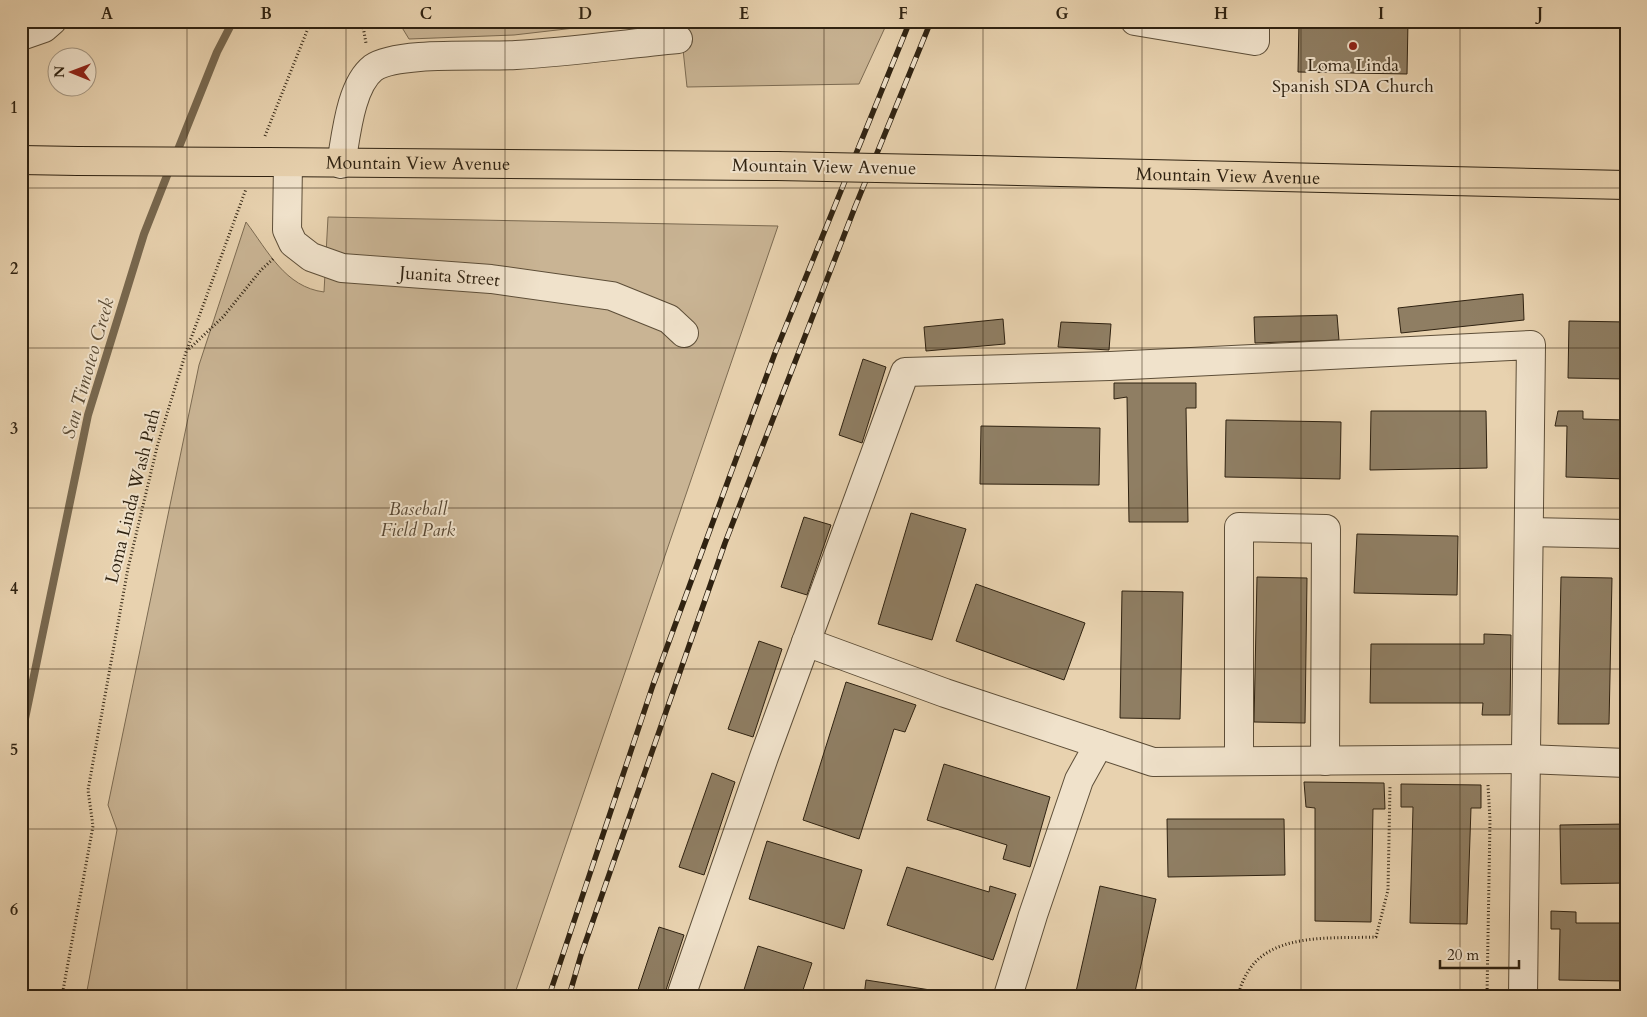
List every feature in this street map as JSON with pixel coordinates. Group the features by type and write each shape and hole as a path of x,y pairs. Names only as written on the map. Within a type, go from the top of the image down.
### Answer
{"main road":[{"name":"Mountain View Avenue","path":"21,160 78,161 273,155 341,164 777,166 1626,185"}],"street":[{"path":"21,36 44,28 52,21"},
{"path":"1135,21 1255,41 1256,21"},
{"path":"341,164 351,107 362,80 372,69 383,63 407,58 515,55 678,39"},
{"path":"273,155 287,230 292,243"},
{"name":"Juanita Street","path":"292,243 311,257 342,268 491,279 612,296 669,319 684,333"},
{"path":"681,996 806,642 905,372 1110,366 1531,345 1523,996"},
{"path":"1239,761 1239,527 1326,530 1325,761"},
{"path":"1529,532 1626,534"},
{"path":"806,642 945,693 1153,762 1390,760 1626,762"},
{"path":"1008,996 1033,915 1080,780 1099,744"}],"path":[{"path":"273,155 311,21"},
{"name":"Loma Linda Wash Path","path":"62,996 93,826 88,790 128,568 158,443 186,352 247,186"},
{"path":"186,352 223,317 260,270 292,243"},
{"path":"1238,996 1253,964 1274,950 1304,940 1341,936 1376,937 1388,890 1390,760"},
{"path":"1487,760 1490,820 1487,996"}],"green space":[{"path":"398,21 635,21 514,35 409,39"},
{"path":"680,21 888,21 859,84 687,87"},
{"name":"Baseball Field Park","path":"328,217 778,226 514,996 86,996 117,830 108,805 199,365 246,222 270,256 288,275 310,289 324,292"}],"building":[{"name":"Loma Linda Spanish SDA Church","path":"1299,21 1408,21 1407,74 1298,72"},
{"path":"1523,294 1524,320 1401,333 1398,308"},
{"path":"1337,315 1339,340 1255,343 1254,317"},
{"path":"1003,319 1005,344 926,351 924,327"},
{"path":"1569,321 1626,322 1626,379 1568,378"},
{"path":"1061,322 1111,324 1109,350 1058,347"},
{"path":"863,359 886,367 862,443 839,435"},
{"path":"1114,383 1196,383 1196,408 1186,408 1188,522 1129,522 1127,397 1114,399"},
{"path":"1371,411 1486,411 1487,468 1370,470"},
{"path":"1558,411 1583,411 1583,419 1626,420 1626,479 1566,477 1567,426 1555,426"},
{"path":"1226,420 1341,422 1340,479 1225,477"},
{"path":"981,426 1100,428 1099,485 980,484"},
{"path":"911,513 966,529 932,640 878,624"},
{"path":"804,517 831,525 807,595 781,587"},
{"path":"1357,534 1458,536 1457,595 1354,593"},
{"path":"1257,577 1307,578 1305,723 1254,722"},
{"path":"1561,577 1612,578 1609,724 1558,724"},
{"path":"976,584 1085,623 1064,680 956,641"},
{"path":"1122,591 1183,592 1180,719 1120,718"},
{"path":"1484,634 1511,635 1510,715 1482,715 1483,703 1370,703 1371,644 1484,644"},
{"path":"759,641 782,649 753,737 728,729"},
{"path":"846,682 916,705 905,732 894,729 859,839 803,820"},
{"path":"944,764 1050,797 1030,867 1003,859 1007,845 927,820"},
{"path":"712,773 735,782 704,875 679,867"},
{"path":"1304,782 1384,783 1385,809 1373,809 1371,922 1315,921 1315,808 1306,807"},
{"path":"1401,784 1481,785 1481,808 1471,808 1467,924 1410,923 1413,807 1401,807"},
{"path":"1167,819 1284,819 1285,875 1168,877"},
{"path":"1626,824 1626,883 1561,884 1560,825"},
{"path":"767,841 862,870 844,929 749,899"},
{"path":"907,867 989,892 990,886 1016,894 993,960 887,925"},
{"path":"1100,886 1156,899 1134,996 1075,996"},
{"path":"1551,911 1576,912 1576,923 1626,923 1626,981 1559,980 1560,929 1551,929"},
{"path":"659,927 684,935 664,996 636,996"},
{"path":"758,946 812,963 801,996 742,996"},
{"path":"866,980 969,996 864,996"},
{"path":"1394,991 1464,992 1464,996 1394,996"}],"waterway":[{"name":"San Timoteo Creek","path":"175,157 217,52 233,21"},
{"name":"San Timoteo Creek","path":"21,738 88,415 144,234 170,168"}],"railway":[{"path":"549,996 653,685 775,353 910,21"},
{"path":"569,996 581,955 725,543 855,207 931,21"}],"place":[{"name":"Loma Linda Spanish SDA Church","path":"1353,46"}]}
